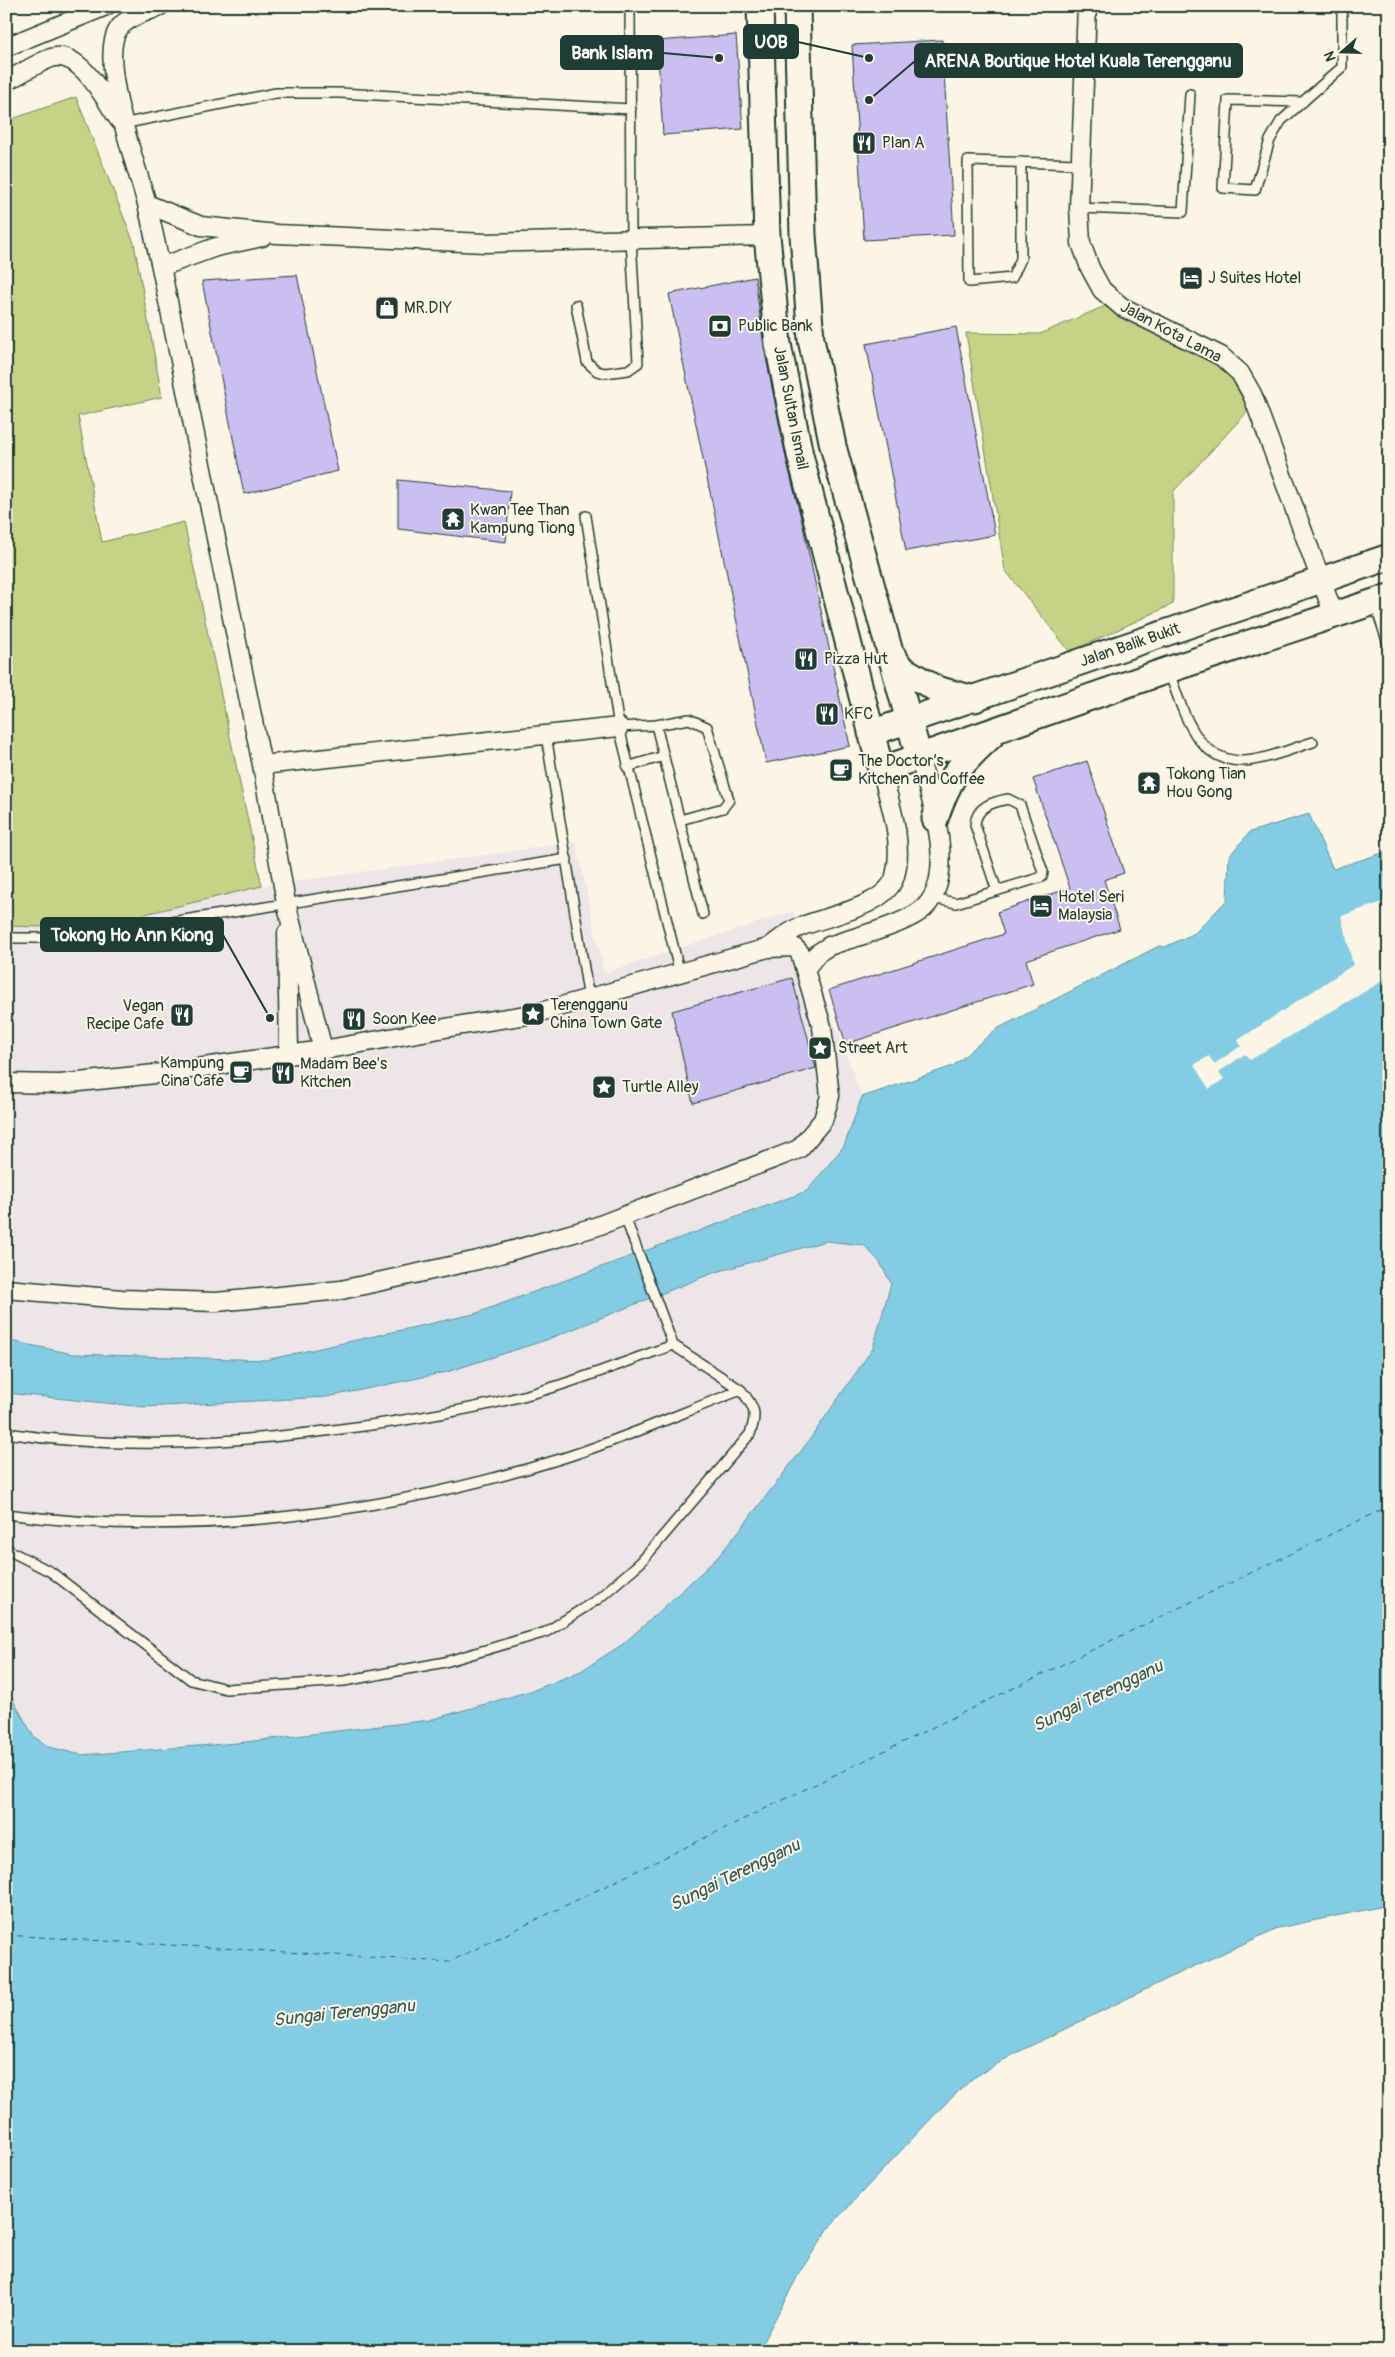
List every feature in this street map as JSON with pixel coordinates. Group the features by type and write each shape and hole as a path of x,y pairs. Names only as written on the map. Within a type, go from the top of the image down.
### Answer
{"main road":[{"name":"Jalan Sultan Ismail","path":"760,6 767,236 778,344 800,455 881,770"},
{"name":"Jalan Sultan Ismail","path":"797,6 803,234 811,339 833,446 919,758"},
{"name":"Jalan Balik Bukit","path":"871,733 909,722 1321,579 1389,558"},
{"path":"881,770 1168,670 1381,599"},
{"path":"890,652 902,668 936,689 975,699"},
{"path":"935,819 945,788 955,772 998,730"}],"street":[{"path":"6,48 106,6"},
{"path":"160,6 130,19 119,28 112,44 112,60 121,124 147,204 161,268 262,765 286,903 323,1050"},
{"name":"Jalan Kota Lama","path":"1087,6 1078,208 1081,243 1090,268 1102,290 1122,308 1221,356 1240,373 1252,394 1334,614"},
{"path":"6,81 52,57 66,58 76,62 86,72 121,124"},
{"path":"147,204 201,226 277,234 486,242 767,236"},
{"path":"161,268 216,247 277,234"},
{"path":"262,765 619,727"},
{"path":"805,969 818,953 829,946 904,920 919,912 933,898 940,878 940,850 935,819 919,758"},
{"path":"768,948 798,927 868,903 885,892 895,877 898,847 892,810 881,770"},
{"path":"286,903 288,1054"},
{"path":"6,1083 60,1084 155,1074 323,1050 533,1014 768,948 794,947 800,953 822,1027 830,1096 823,1120 799,1149 625,1217 478,1260 341,1290 216,1302 122,1299 6,1289"}],"lane":[{"path":"576,305 587,362 597,371 606,373 628,370 638,363 631,239 630,6"},
{"path":"1303,102 1228,100 1223,188 1255,190 1270,140 1282,121 1342,68 1342,6"},
{"path":"121,124 276,93 340,93 631,109"},
{"path":"1078,208 1183,212 1190,94"},
{"path":"1021,162 1022,259 1012,278 969,282 968,161 1021,162 1081,164"},
{"path":"586,516 627,767 680,974"},
{"path":"1381,599 1389,647"},
{"path":"1168,670 1190,727 1201,744 1220,756 1236,762 1255,760 1313,742"},
{"path":"619,727 656,725 689,719 707,728 729,800 723,808 680,820"},
{"path":"656,725 703,914"},
{"path":"546,735 589,999"},
{"path":"627,767 664,756"},
{"path":"933,898 956,903 997,891 1042,877 1043,872 1020,806 1008,799 985,806 976,818 975,825 997,891"},
{"path":"6,938 52,938 102,933 567,859"},
{"path":"6,1549 51,1572 191,1680 226,1689 344,1681 445,1662 546,1632 598,1599 640,1562 750,1434 754,1424 755,1409 741,1390 673,1344 625,1217"},
{"path":"6,1433 59,1441 185,1444 309,1433 429,1417 535,1393 673,1344"},
{"path":"6,1514 56,1521 192,1524 333,1510 444,1490 561,1458 741,1390"}],"shaded area":[{"path":"576,842 604,973 793,911 862,1097 844,1146 807,1191 474,1314 266,1360 73,1354 6,1340 6,926 44,927 116,921 262,886"},
{"path":"826,1241 864,1245 879,1261 891,1283 873,1348 808,1442 718,1557 623,1644 581,1671 537,1689 430,1720 237,1743 80,1755 49,1747 34,1737 6,1688 6,1393 145,1407 327,1397 447,1372 546,1340 713,1273"}],"green space":[{"path":"76,97 134,243 162,397 78,416 102,542 184,522 262,886 116,921 44,927 6,926 6,121"},
{"path":"1105,306 1148,326 1226,368 1249,410 1173,492 1173,604 1070,652 1005,570 966,333 1040,334"}],"water":[{"name":"Sungai Terengganu","path":"1309,814 1333,869 1389,851 1389,1905 1278,1928 1173,1976 1016,2053 973,2078 942,2107 831,2225 801,2270 758,2351 6,2351 6,1688 34,1737 49,1747 81,1755 237,1743 430,1720 537,1689 581,1671 623,1644 718,1557 742,1527 808,1442 873,1348 891,1283 879,1261 864,1245 826,1241 713,1273 546,1340 447,1372 327,1397 145,1407 6,1393 6,1340 73,1354 266,1360 474,1314 807,1191 844,1146 862,1097 953,1066 995,1030 1159,946 1165,947 1195,933 1227,900 1229,856 1250,832"}],"pier":[{"path":"1389,900 1389,977 1250,1060 1245,1054 1219,1072 1224,1079 1209,1089 1194,1065 1209,1056 1214,1064 1241,1046 1238,1040 1353,965 1341,916"}],"building":[{"path":"736,35 743,129 663,135 657,41"},
{"path":"942,40 954,235 864,240 852,45"},
{"path":"297,275 338,471 244,494 202,281"},
{"path":"755,277 764,347 786,458 803,526 850,746 766,763 669,294"},
{"path":"956,327 995,535 906,551 866,344"},
{"name":"Kwan Tee Than Kampung Tiong","path":"398,480 510,491 506,542 398,529"},
{"name":"Hotel Seri Malaysia","path":"1087,761 1124,873 1104,880 1120,929 1026,960 1033,984 846,1044 829,990 1004,934 997,912 1070,888 1033,779"},
{"path":"792,978 816,1068 693,1103 672,1011"}],"ferry route":[{"path":"6,1935 449,1962 1389,1506"}],"place":[{"name":"Bank Islam","path":"719,58"},
{"name":"UOB","path":"869,58"},
{"name":"ARENA Boutique Hotel Kuala Terengganu","path":"869,100"},
{"name":"Plan A","path":"864,143"},
{"name":"J Suites Hotel","path":"1191,278"},
{"name":"MR.DIY","path":"387,308"},
{"name":"Public Bank","path":"720,326"},
{"name":"Kwan Tee Than Kampung Tiong","path":"453,519"},
{"name":"Pizza Hut","path":"806,659"},
{"name":"KFC","path":"827,714"},
{"name":"The Doctor’s Kitchen and Coffee","path":"841,770"},
{"name":"Tokong Tian Hou Gong","path":"1149,783"},
{"name":"Hotel Seri Malaysia","path":"1041,906"},
{"name":"Terengganu China Town Gate","path":"533,1014"},
{"name":"Vegan Recipe Cafe","path":"182,1015"},
{"name":"Tokong Ho Ann Kiong","path":"270,1018"},
{"name":"Soon Kee","path":"354,1019"},
{"name":"Street Art","path":"820,1048"},
{"name":"Kampung Cina Cafe","path":"241,1072"},
{"name":"Madam Bee's Kitchen","path":"283,1073"},
{"name":"Turtle Alley","path":"604,1087"}]}
